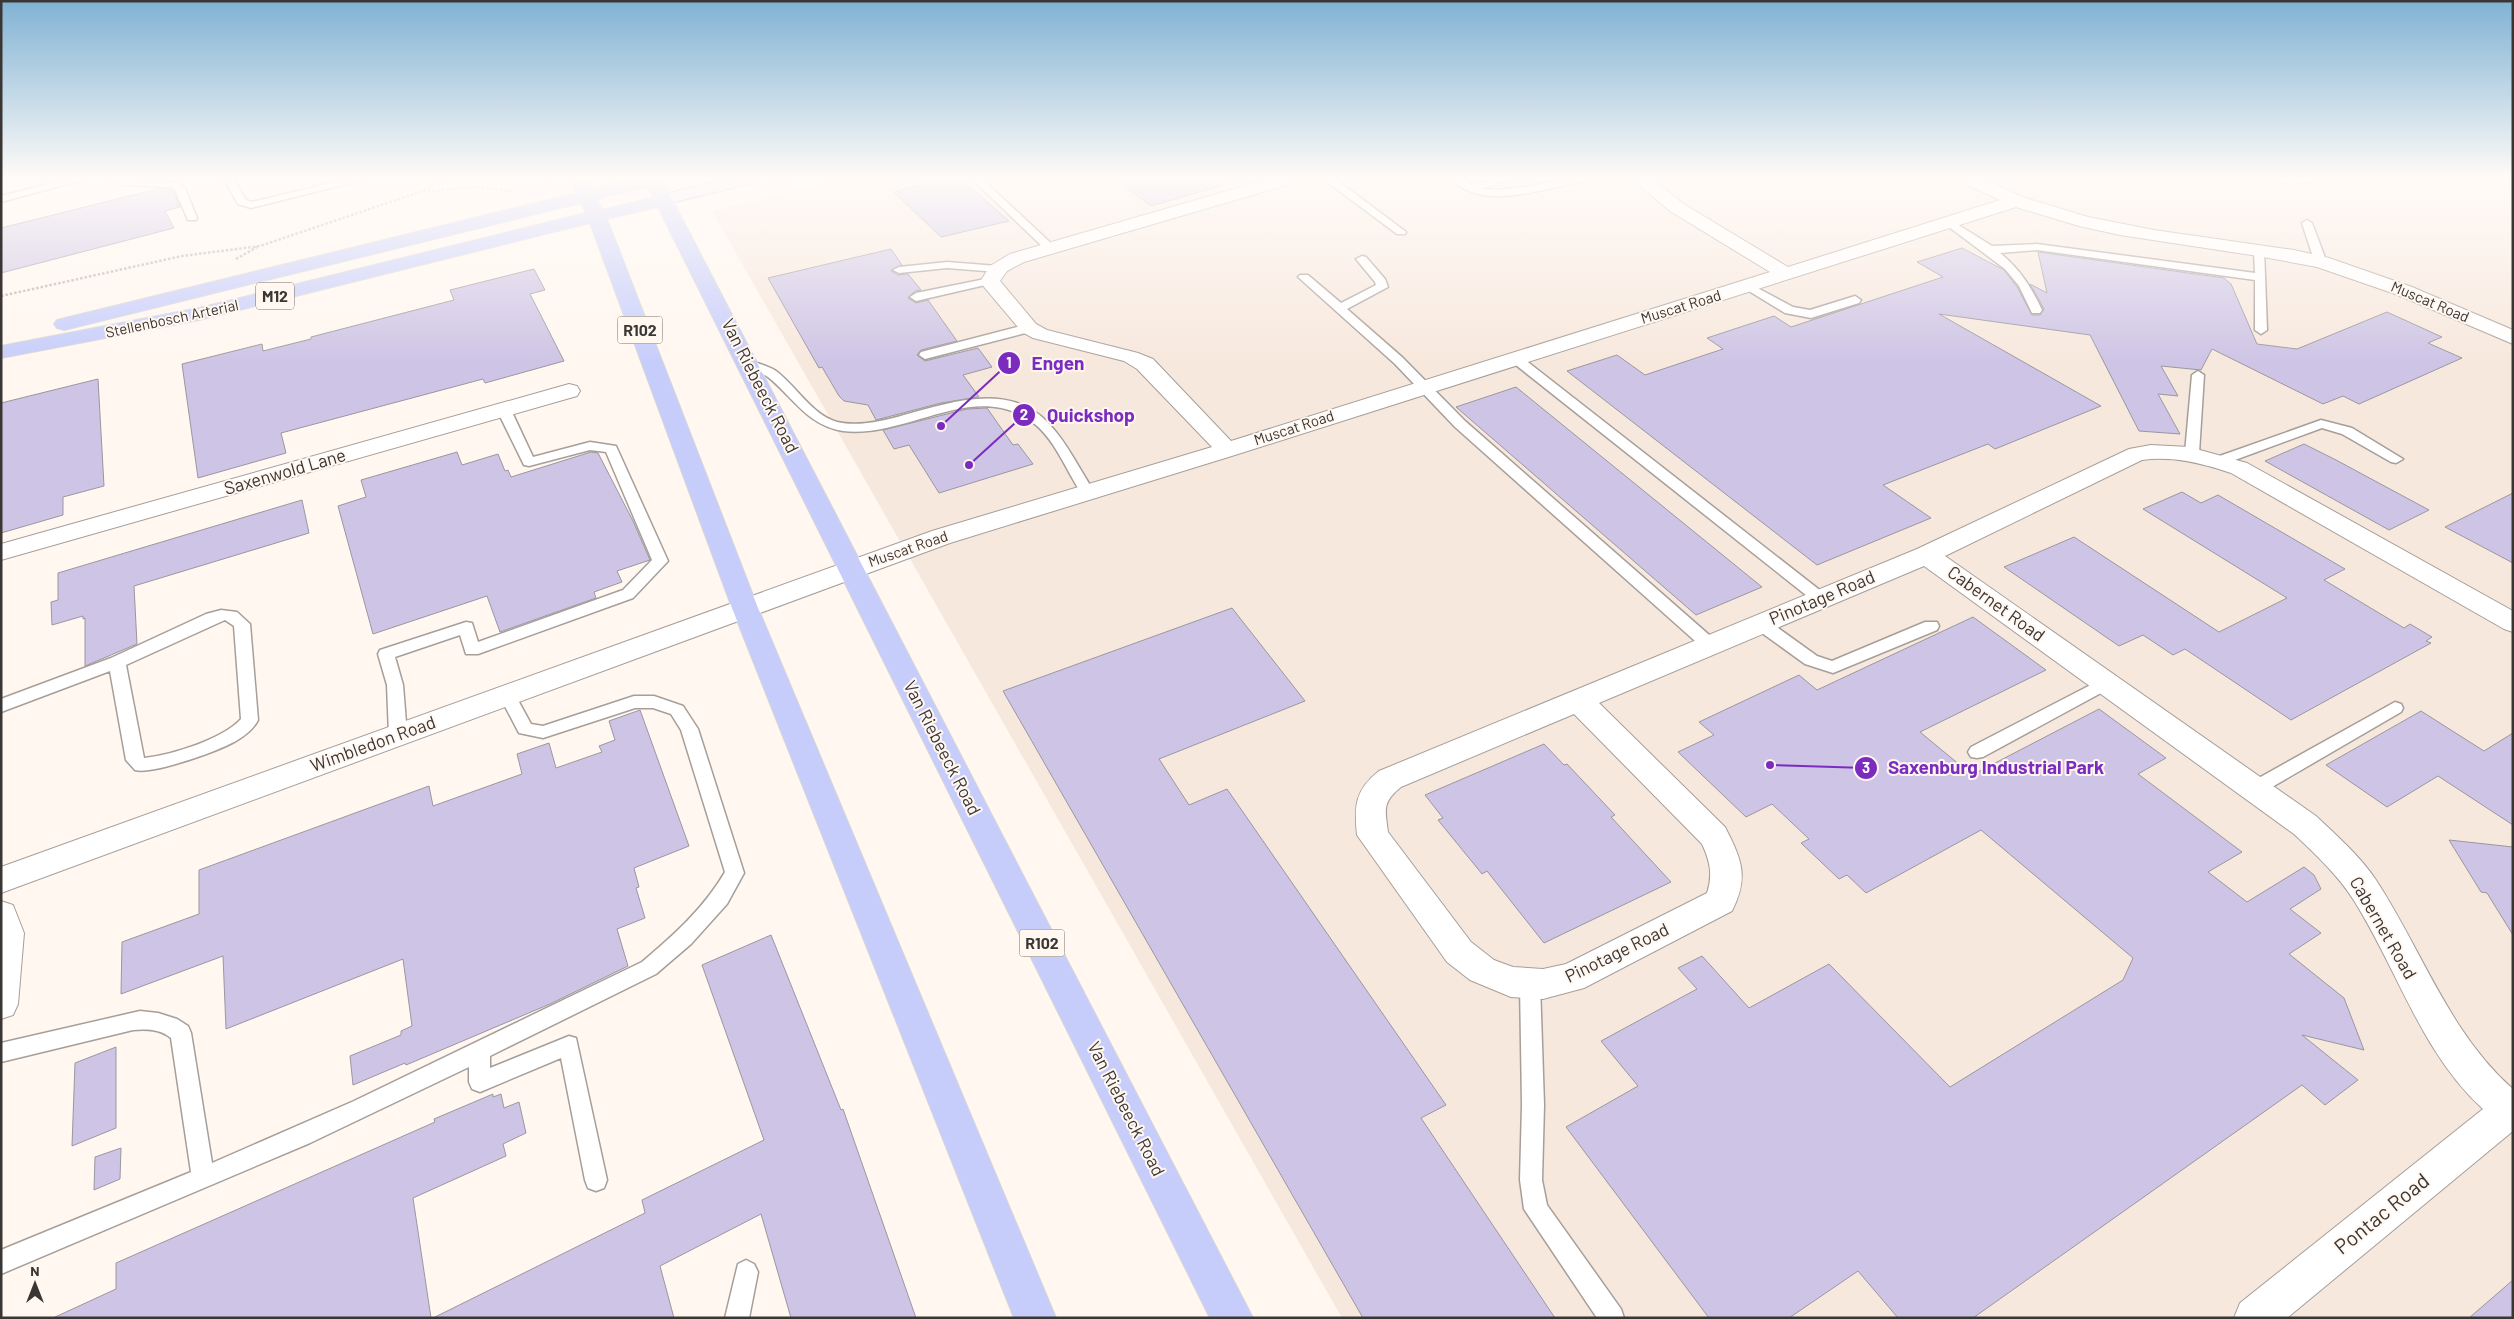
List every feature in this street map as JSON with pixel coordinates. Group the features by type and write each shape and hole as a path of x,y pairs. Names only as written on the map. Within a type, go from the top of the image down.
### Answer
{"main road":[{"name":"Stellenbosch Arterial","path":"1,341 409,240"},
{"name":"Stellenbosch Arterial","path":"1,352 199,314 508,240"},
{"name":"R102","path":"605,240 746,608 1035,1318"},
{"name":"Van Riebeeck Road","path":"684,240 1232,1318"}],"street":[{"path":"1079,240 1017,258 994,275 992,287 1029,328 1048,337 1131,357 1145,364 1227,450"},
{"path":"1730,240 1787,274"},
{"name":"Muscat Road","path":"746,608 941,536 1227,450 1894,240"},
{"name":"Muscat Road","path":"2179,240 2260,251 2342,268 2403,290 2513,338"},
{"name":"Saxenwold Lane","path":"1,552 569,391"},
{"name":"Cabernet Road","path":"2511,1112 2475,1076 2440,1029 2364,890 2343,862 2305,825 1926,555 2137,454 2155,451 2192,453 2219,460 2239,468 2513,623"},
{"name":"Pinotage Road","path":"1578,700 1714,836 1724,856 1728,874 1720,902 1572,978 1543,984 1511,982 1482,970 1459,952 1373,835 1370,810 1377,789 1390,779 1578,700 1926,555"},
{"name":"Wimbledon Road","path":"1,880 746,608"},
{"path":"1,915 7,933 1,1004"},
{"name":"Pontac Road","path":"2255,1318 2511,1112"}],"lane":[{"path":"1041,240 1050,248"},
{"path":"1973,240 2017,276 2036,310"},
{"path":"2313,240 2321,263"},
{"path":"1988,250 2037,247 2261,277"},
{"path":"2260,251 2261,330"},
{"path":"1340,308 1382,287 1381,281 1362,259"},
{"path":"899,270 947,265 994,275"},
{"path":"916,297 994,275"},
{"path":"1304,276 1425,387 1460,424 1710,645"},
{"path":"1748,286 1789,310 1804,314 1811,314 1855,300"},
{"path":"925,355 1029,328"},
{"path":"1516,359 1820,599"},
{"path":"748,364 774,376 808,412 828,423 842,427 868,427 984,400 1002,402 1014,406 1042,423 1087,491"},
{"path":"2192,453 2198,375"},
{"path":"398,735 395,685 386,654 466,627 472,650 515,636 628,594 660,560 611,449 590,446 529,462 504,410"},
{"path":"2219,460 2321,424 2347,431 2396,459"},
{"path":"1,706 117,662 212,618 232,615 242,624 250,720 242,730 217,742 150,764 141,765 135,760 117,662"},
{"path":"1761,624 1812,660 1833,667 1931,626"},
{"path":"1977,752 2106,683"},
{"path":"1,1262 203,1177 425,1079 649,968 684,938 731,883 735,873 689,729 681,714 677,710 654,702 634,702 543,732 526,729 507,695"},
{"path":"2254,789 2396,708"},
{"path":"1530,983 1531,1180 1536,1209 1612,1318"},
{"path":"1,1053 133,1021 149,1019 172,1025 181,1033 203,1177"},
{"path":"479,1051 480,1082 569,1044 596,1180"},
{"path":"737,1318 746,1272"}],"path":[{"path":"1,296 182,256 260,246 279,240"}],"shaded area":[{"path":"728,240 2513,240 2513,1318 1342,1318"}],"building":[{"path":"1,240 130,240 1,273"},
{"path":"1962,248 2004,270 2017,287 2032,315 2040,315 2044,309 2030,284 2047,293 2038,252 2224,278 2231,284 2257,344 2297,349 2387,312 2442,337 2428,343 2462,358 2359,404 2343,396 2323,404 2212,349 2201,370 2161,366 2178,396 2158,394 2180,434 2139,431 2090,335 1939,314 2101,406 1995,449 1988,444 1883,485 1931,518 1817,565 1567,371 1617,355 1645,375 1723,349 1707,338 1774,316 1791,327 1943,277 1917,262"},
{"path":"891,249 902,265 891,271 898,275 908,274 921,290 915,291 908,298 916,303 928,300 957,341 921,350 917,355 925,361 978,348 992,367 963,375 979,397 941,403 876,420 868,405 844,401 839,396 822,367 819,368 768,278"},
{"path":"534,269 545,290 530,294 564,361 485,383 483,379 281,433 286,453 198,478 182,364 262,344 263,351 311,339 311,337 454,300 450,290"},
{"path":"98,379 104,486 63,497 63,515 1,533 1,403"},
{"path":"1516,387 1762,587 1696,615 1456,407"},
{"path":"987,408 1013,445 1018,444 1033,464 939,493 909,445 894,449 883,430 967,409"},
{"path":"2304,444 2429,510 2389,530 2265,461"},
{"path":"457,452 462,465 498,454 505,471 508,470 511,477 591,452 598,453 633,521 650,560 617,571 622,582 594,592 596,598 500,632 487,596 373,634 338,506 366,497 361,480"},
{"path":"2182,492 2201,503 2218,495 2345,569 2324,580 2404,628 2410,624 2432,637 2426,641 2431,643 2291,720 2185,649 2173,655 2143,635 2119,646 2004,567 2074,537 2219,632 2287,598 2143,509"},
{"path":"2513,493 2513,563 2445,527"},
{"path":"302,500 309,533 134,586 137,644 85,666 85,618 83,619 83,616 52,625 51,602 58,600 58,573"},
{"path":"1232,608 1305,701 1159,759 1189,805 1227,789 1446,1105 1421,1118 1555,1318 1363,1318 1003,691"},
{"path":"1973,617 2046,670 1920,732 1972,775 2099,709 2166,758 2138,774 2242,852 2208,872 2247,902 2304,867 2314,875 2321,889 2290,909 2321,933 2289,954 2344,998 2364,1050 2302,1035 2358,1080 2325,1105 2302,1085 1973,1318 1898,1318 1858,1271 1789,1318 1709,1318 1566,1127 1638,1086 1601,1041 1697,989 1678,968 1702,956 1749,1008 1829,964 1950,1087 2123,980 2133,958 1981,830 1866,893 1847,875 1839,879 1801,843 1809,839 1772,804 1746,817 1678,752 1714,735 1699,722 1799,675 1817,690"},
{"path":"640,710 689,846 634,868 639,887 636,888 645,918 617,929 628,966 550,1004 406,1065 405,1063 353,1085 350,1056 401,1035 401,1031 412,1026 403,959 226,1029 223,956 121,994 122,942 199,914 199,870 429,786 433,806 522,774 517,754 549,743 556,768 602,752 599,746 615,740 609,721"},
{"path":"2421,711 2484,751 2513,733 2513,825 2438,776 2387,807 2326,765"},
{"path":"1544,744 1564,765 1567,764 1615,815 1611,817 1671,882 1544,943 1487,871 1482,874 1438,820 1443,818 1425,795"},
{"path":"2449,840 2513,847 2513,935 2487,893 2481,892"},
{"path":"771,935 841,1110 843,1109 916,1318 791,1318 761,1214 660,1266 674,1318 433,1318 645,1213 642,1200 764,1140 702,965"},
{"path":"116,1047 116,1128 72,1146 75,1063"},
{"path":"493,1094 493,1097 501,1094 504,1108 519,1102 526,1133 503,1144 506,1156 413,1198 431,1318 53,1318 116,1289 116,1263 435,1122 434,1119"},
{"path":"121,1148 120,1179 94,1190 95,1157"},
{"path":"2513,1280 2513,1318 2469,1318"}],"place":[{"name":"Engen","path":"941,426"},
{"name":"Quickshop","path":"969,465"},
{"name":"Saxenburg Industrial Park","path":"1770,765"}]}
